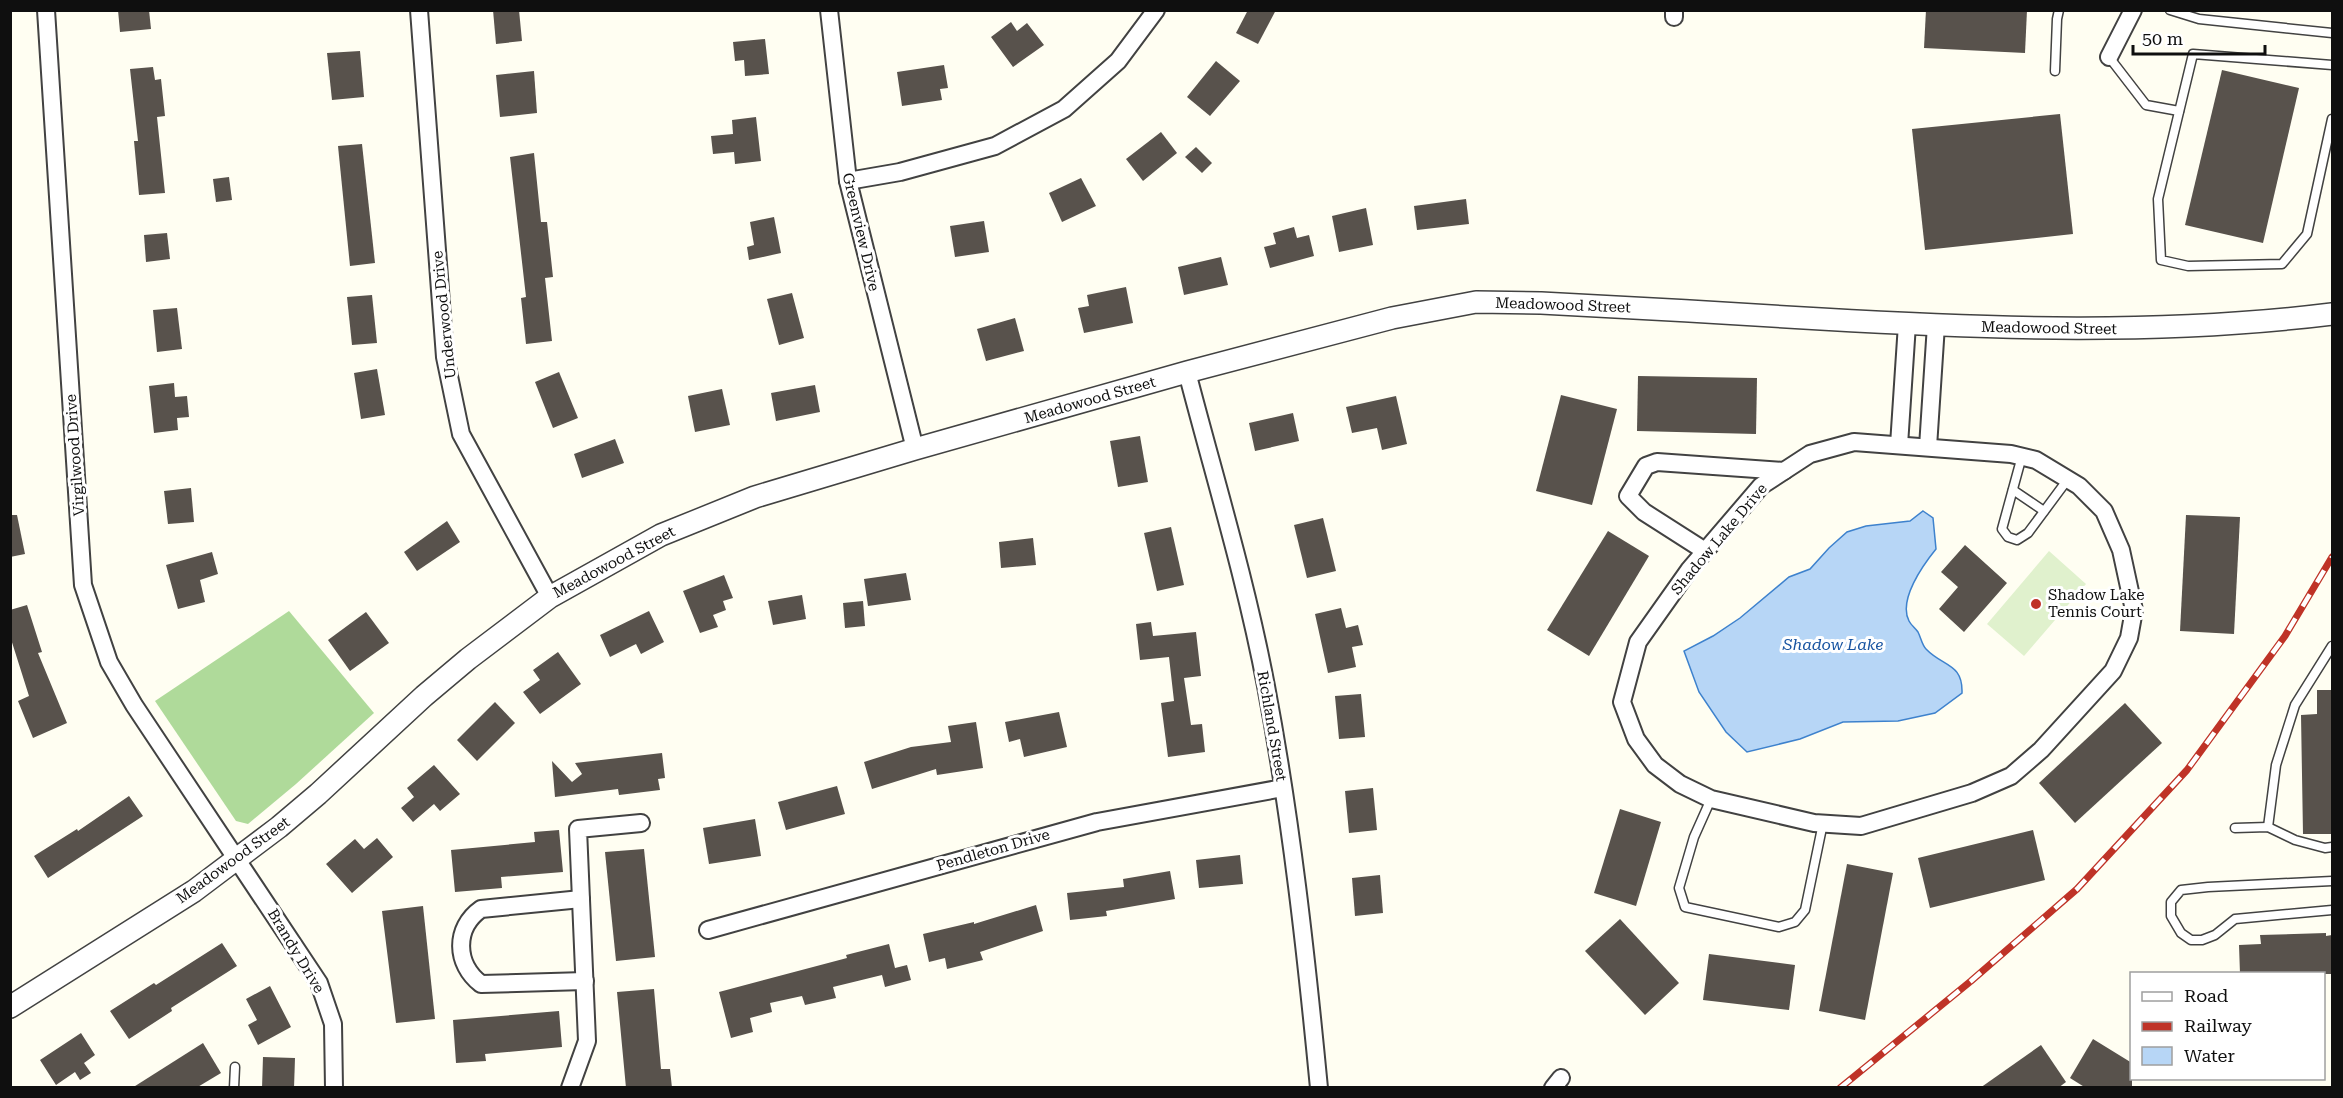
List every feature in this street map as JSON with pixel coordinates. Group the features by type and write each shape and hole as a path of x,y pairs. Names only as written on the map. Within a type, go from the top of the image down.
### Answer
{"street":[{"name":"Virgilwood Drive","path":"46,10 83,585 109,662 134,705 237,858"},
{"name":"Underwood Drive","path":"419,10 445,357 462,434 550,597"},
{"name":"Greenview Drive","path":"829,10 848,181 915,449"},
{"path":"848,181 900,172 995,146 1064,109 1118,61 1156,10"},
{"path":"2109,57 2133,10"},
{"name":"Meadowood Street","path":"10,1007 194,891 279,827 424,696 468,659 550,597 662,535 713,514 755,497 915,449 1187,372 1392,318 1476,302 1541,303 1907,324 2045,328 2152,328 2281,320 2332,314"},
{"path":"1899,445 1907,324"},
{"path":"1928,447 1936,325"},
{"name":"Richland Street","path":"1187,372 1260,662 1283,788 1319,1088"},
{"name":"Shadow Lake Drive","path":"1854,442 1899,445 2022,456 2036,460 2079,486 2104,511 2121,550 2134,610 2129,638 2113,671 2041,750 2011,776 1972,793 1861,826 1823,823 1712,799 1680,784 1654,764 1636,739 1622,702 1638,642 1689,570 1761,486 1810,454 1854,442"},
{"path":"1705,551 1644,512 1628,496 1646,466 1657,462 1784,471"},
{"name":"Pendleton Drive","path":"708,930 1097,822 1283,788"},
{"path":"570,1088 587,1041 578,829 641,823"},
{"name":"Brandy Drive","path":"237,858 319,983 333,1024 334,1088"},
{"path":"581,899 481,909 472,915 464,927 461,950 470,976 481,984 585,981"}],"lane":[{"path":"2055,71 2059,10"},
{"path":"2170,10 2199,19 2332,33"},
{"path":"2332,65 2193,54 2158,199 2161,260 2188,266 2282,264 2307,234 2332,119"},
{"path":"2109,57 2146,105 2179,111"},
{"path":"2022,456 2002,529 2008,537 2017,540 2028,533 2068,479"},
{"path":"2013,490 2044,511"},
{"path":"2268,827 2276,765 2295,705 2332,646"},
{"path":"1712,799 1694,837 1679,888 1685,907 1779,927 1795,922 1805,910 1823,823"},
{"path":"2235,828 2268,827 2295,840 2325,848 2332,847"},
{"path":"2332,881 2181,890 2171,902 2171,916 2181,933 2191,940 2202,940 2215,935 2235,919 2332,910"},
{"path":"234,1088 235,1067"}],"green space":[{"name":"Shadow Lake Tennis Court","path":"2049,551 2086,584 2024,656 1987,624"},
{"path":"289,611 374,713 248,824 236,821 155,701"}],"water":[{"name":"Shadow Lake","path":"1923,511 1933,518 1936,549 1909,593 1906,613 1926,649 1956,671 1962,693 1935,713 1898,721 1843,722 1800,739 1747,752 1726,732 1699,692 1684,651 1713,636 1740,618 1789,577 1810,569 1847,532 1866,526 1910,521"}],"building":[{"path":"118,10 149,10 151,29 120,32"},
{"path":"493,10 519,10 522,41 496,44"},
{"path":"1248,10 1276,10 1258,44 1236,33"},
{"path":"1926,10 2027,10 2025,53 1924,48"},
{"path":"1011,22 1017,31 1027,23 1044,45 1013,67 991,37"},
{"path":"765,39 769,74 745,76 744,60 735,61 733,42"},
{"path":"360,51 364,97 332,100 327,53"},
{"path":"1216,61 1240,81 1210,116 1187,97"},
{"path":"944,65 948,88 940,89 942,100 902,106 897,72"},
{"path":"153,67 155,80 161,79 165,116 157,117 165,193 139,195 134,141 138,141 130,69"},
{"path":"2222,70 2299,88 2263,243 2185,225"},
{"path":"534,71 537,113 500,117 496,75"},
{"path":"2060,114 2073,234 1925,250 1912,129"},
{"path":"756,117 761,161 735,164 734,152 713,154 711,136 733,134 732,120"},
{"path":"1161,132 1177,153 1143,181 1126,159"},
{"path":"362,144 375,263 350,266 338,146"},
{"path":"1196,147 1212,163 1202,173 1185,157"},
{"path":"534,153 541,222 547,222 553,277 545,278 552,341 526,344 521,298 526,297 510,157"},
{"path":"229,177 232,200 216,202 213,179"},
{"path":"1081,178 1096,206 1062,222 1049,193"},
{"path":"1466,199 1469,224 1417,230 1414,206"},
{"path":"1366,208 1373,245 1339,252 1332,216"},
{"path":"774,217 781,253 749,260 747,247 754,245 750,222"},
{"path":"984,221 989,252 955,257 950,226"},
{"path":"1294,227 1297,238 1309,235 1314,256 1270,268 1264,247 1276,244 1273,233"},
{"path":"167,233 170,259 146,262 144,235"},
{"path":"1221,257 1228,285 1184,295 1178,267"},
{"path":"1126,287 1133,323 1084,333 1078,308 1089,306 1087,295"},
{"path":"792,293 804,338 779,345 767,299"},
{"path":"372,295 377,343 352,345 347,297"},
{"path":"177,308 182,349 157,352 153,310"},
{"path":"1015,318 1024,351 986,361 977,329"},
{"path":"377,369 385,415 361,419 354,373"},
{"path":"559,372 578,418 553,428 535,382"},
{"path":"1638,376 1757,378 1756,434 1637,431"},
{"path":"174,383 175,397 187,396 189,417 177,418 178,430 154,433 149,386"},
{"path":"815,385 820,412 776,421 771,393"},
{"path":"722,389 730,425 695,432 688,396"},
{"path":"1561,395 1617,409 1592,505 1536,491"},
{"path":"1396,396 1407,444 1382,450 1377,428 1352,433 1346,407"},
{"path":"1293,413 1299,441 1255,451 1249,423"},
{"path":"1140,436 1148,482 1118,487 1110,441"},
{"path":"615,439 624,463 582,478 574,454"},
{"path":"191,488 194,522 168,524 164,491"},
{"path":"10,515 17,515 25,554 10,557"},
{"path":"2186,515 2240,517 2234,634 2180,631"},
{"path":"1323,518 1336,571 1307,578 1294,525"},
{"path":"447,521 460,542 417,571 404,552"},
{"path":"1171,527 1184,585 1157,591 1144,533"},
{"path":"1608,531 1649,556 1589,656 1547,630"},
{"path":"1033,538 1036,565 1001,568 999,542"},
{"path":"1965,545 2007,583 1964,632 1939,609 1958,587 1941,572"},
{"path":"212,552 218,574 200,580 205,602 178,609 166,565"},
{"path":"906,573 911,600 868,606 864,579"},
{"path":"724,575 733,598 723,601 726,610 713,615 718,627 700,633 683,591"},
{"path":"802,595 806,619 773,625 768,601"},
{"path":"863,601 865,626 845,628 843,603"},
{"path":"27,605 42,652 38,653 67,723 33,738 18,701 29,696 10,636 10,610"},
{"path":"1341,608 1346,628 1358,625 1363,645 1352,647 1356,667 1328,673 1315,614"},
{"path":"649,611 664,642 641,654 636,644 610,657 600,635"},
{"path":"366,612 389,643 350,671 328,640"},
{"path":"1151,622 1153,636 1196,632 1201,676 1184,678 1191,725 1202,724 1205,752 1168,757 1161,703 1174,701 1169,657 1140,660 1136,624"},
{"path":"558,652 581,684 540,714 523,692 540,680 533,670"},
{"path":"2317,690 2332,690 2332,834 2303,834 2301,715 2317,714"},
{"path":"1361,694 1365,737 1339,739 1335,696"},
{"path":"495,702 515,723 477,761 457,740"},
{"path":"2125,703 2162,743 2075,823 2039,783"},
{"path":"1059,712 1067,747 1024,757 1020,739 1009,742 1005,722"},
{"path":"976,722 983,768 937,775 936,769 872,789 864,762 911,747 951,742 948,726"},
{"path":"662,753 665,778 658,779 660,790 619,795 618,789 555,797 552,761 572,782 582,774 575,763"},
{"path":"434,765 460,794 440,811 434,804 413,822 401,808 414,797 407,788"},
{"path":"837,786 845,814 786,830 778,802"},
{"path":"1373,788 1377,830 1349,833 1345,791"},
{"path":"129,796 143,816 48,878 34,856 77,829 78,831"},
{"path":"1620,809 1661,822 1636,906 1594,893"},
{"path":"755,819 761,856 709,864 703,828"},
{"path":"559,830 563,872 501,877 502,888 455,892 451,850 535,842 534,832"},
{"path":"2033,830 2045,880 1930,908 1918,858"},
{"path":"377,838 393,857 352,893 326,864 355,839 364,849"},
{"path":"644,849 655,957 616,961 605,852"},
{"path":"1240,855 1243,884 1199,888 1196,860"},
{"path":"1847,864 1893,873 1865,1020 1819,1011"},
{"path":"1170,871 1175,899 1106,911 1107,916 1070,920 1067,893 1124,887 1123,879"},
{"path":"1380,875 1383,913 1355,916 1352,878"},
{"path":"1036,905 1043,931 980,952 983,960 947,969 945,958 929,962 923,934 974,922 974,924"},
{"path":"423,906 435,1019 396,1023 382,911"},
{"path":"1620,919 1679,983 1645,1015 1585,951"},
{"path":"2326,933 2326,936 2332,935 2332,974 2325,974 2325,972 2240,972 2239,945 2261,944 2260,935"},
{"path":"222,943 237,966 171,1008 172,1011 129,1039 110,1011"},
{"path":"889,944 895,968 907,965 911,980 885,987 882,975 833,987 836,998 805,1005 802,996 770,1003 772,1012 750,1018 753,1032 731,1038 719,992 847,958 846,955"},
{"path":"1709,954 1795,965 1789,1010 1703,1000"},
{"path":"270,986 291,1027 258,1045 248,1025 257,1020 246,999"},
{"path":"654,989 661,1069 670,1069 672,1088 626,1088 617,992"},
{"path":"559,1011 562,1047 485,1054 486,1061 456,1063 453,1020"},
{"path":"81,1033 95,1055 84,1063 91,1073 80,1080 75,1072 56,1085 40,1060"},
{"path":"2093,1039 2130,1062 2132,1088 2086,1088 2070,1078"},
{"path":"203,1043 221,1073 196,1088 132,1088"},
{"path":"2041,1045 2066,1082 2058,1088 1980,1088"},
{"path":"263,1057 295,1058 294,1088 262,1088"}],"railway":[{"path":"1840,1088 1971,981 2077,889 2187,770 2285,636 2332,557"}],"place":[{"name":"Shadow Lake Tennis Court","path":"2036,604"}]}
